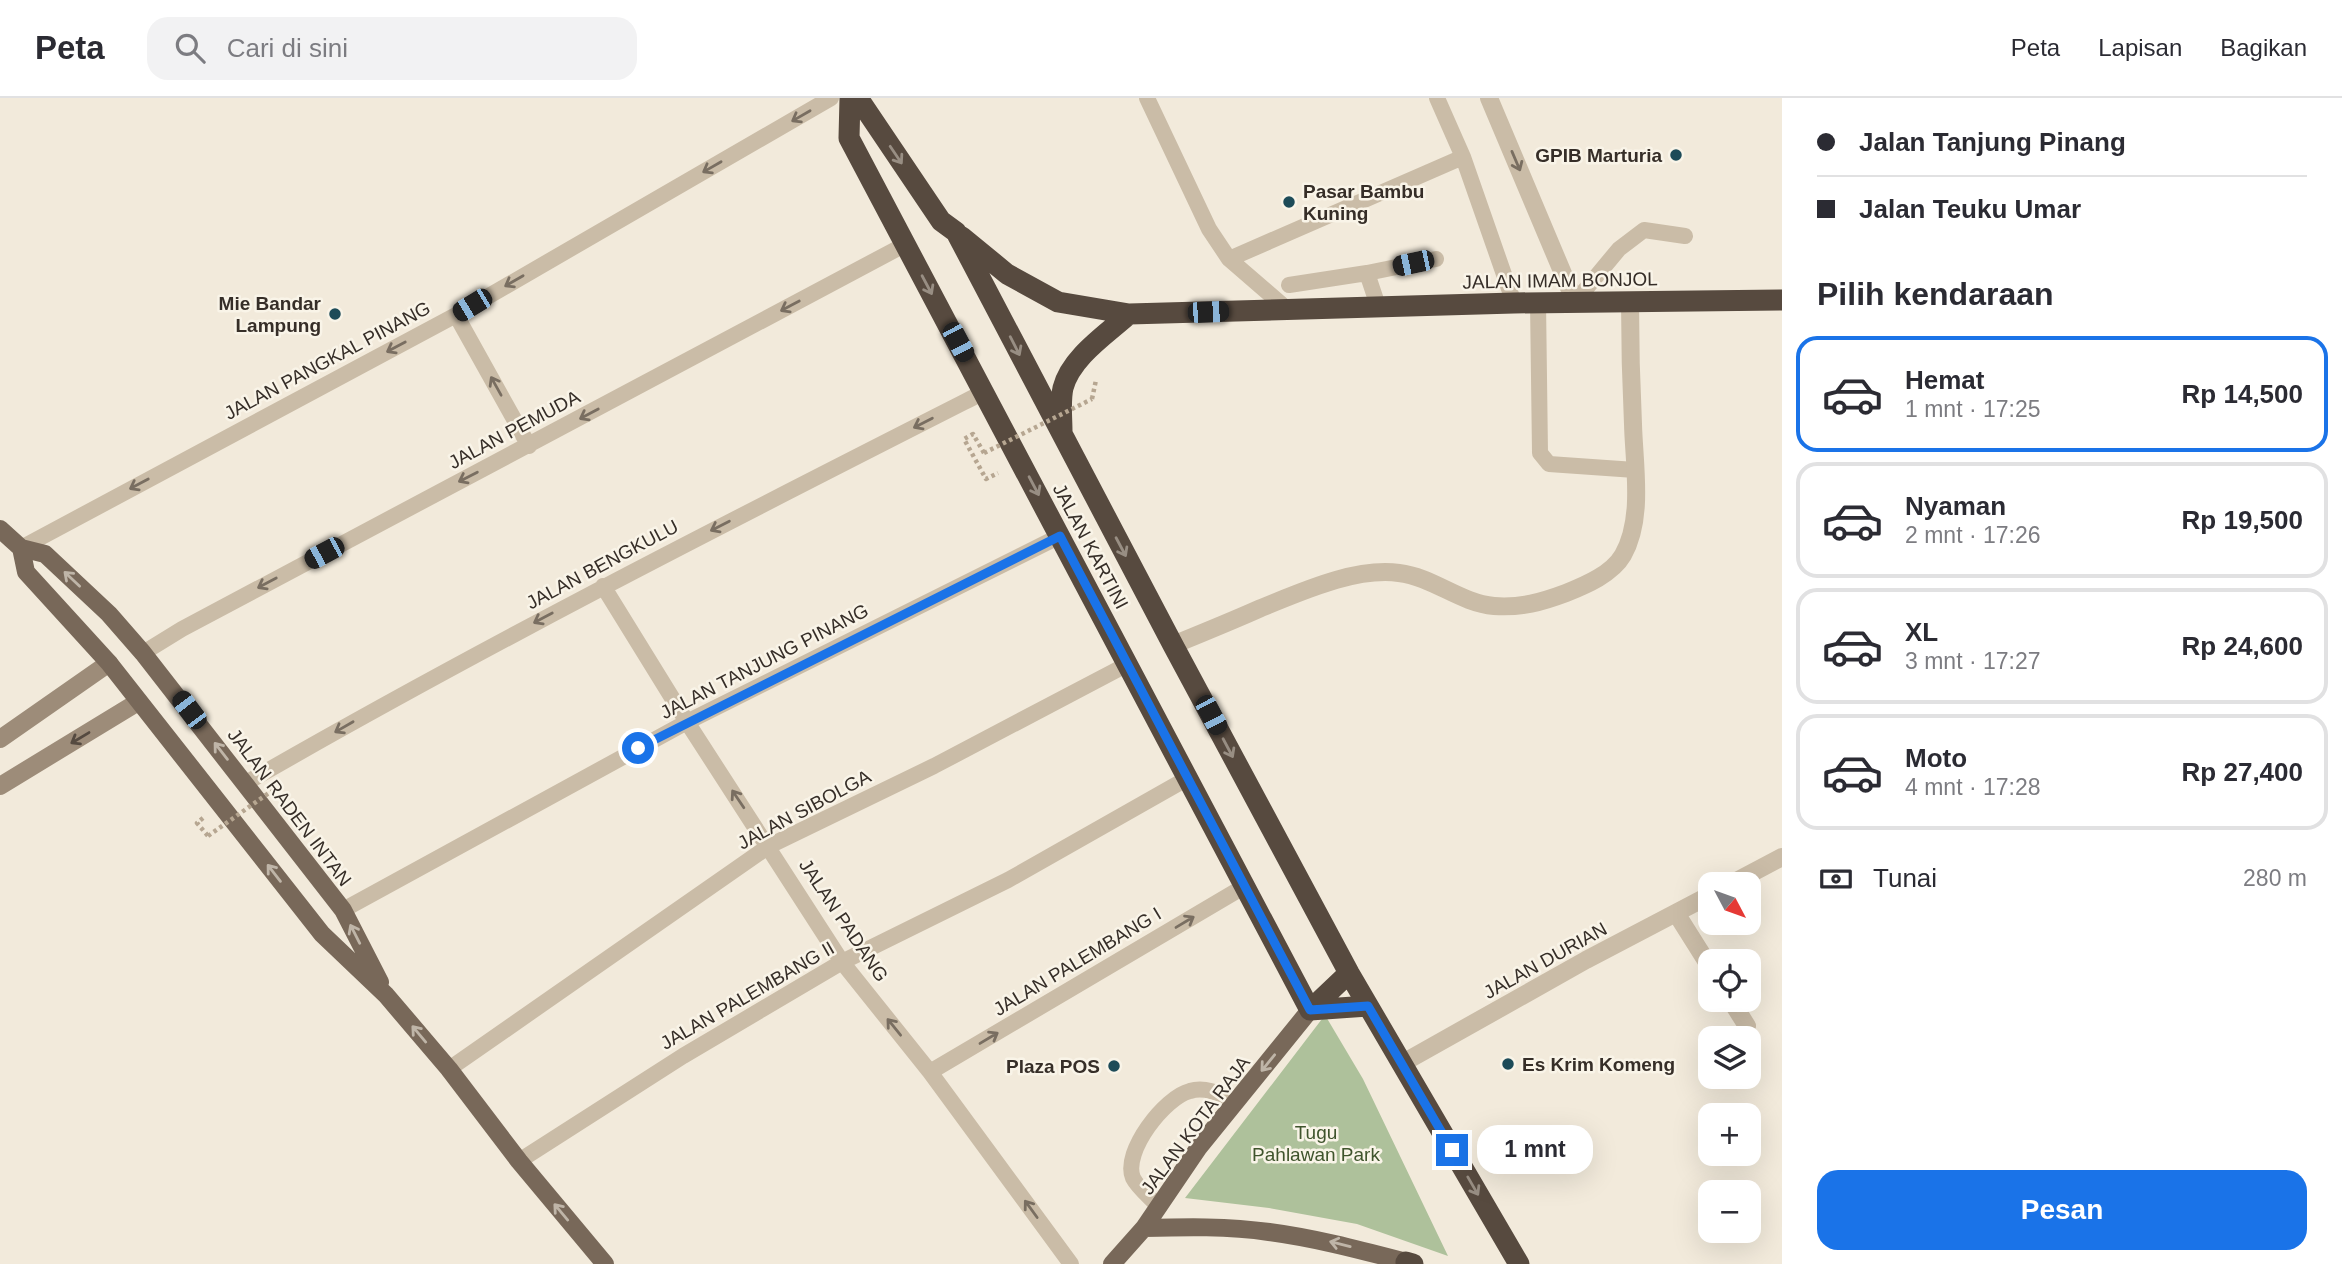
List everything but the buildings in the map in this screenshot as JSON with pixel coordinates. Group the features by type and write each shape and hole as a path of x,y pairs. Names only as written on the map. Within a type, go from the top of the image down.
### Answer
{"highway":[{"name":"JALAN KARTINI","path":"850,98 849,138 1310,1010"},
{"name":"JALAN KARTINI","path":"858,98 941,221 956,232 1349,972 1519,1264"},
{"name":"JALAN IMAM BONJOL","path":"956,232 1007,274 1058,302 1129,314 1538,302 1782,300"},
{"path":"1062,435 1063,388 1072,369 1129,314"},
{"path":"1310,1010 1349,972"},
{"path":"1310,1010 1368,1006"}],"main road":[{"name":"JALAN RADEN INTAN","path":"0,529 21,548 45,554 109,614 143,653 342,910 386,995"},
{"name":"JALAN RADEN INTAN","path":"21,548 26,572 109,663 322,934 386,995 449,1069 519,1161 605,1264"},
{"name":"JALAN KOTA RAJA","path":"1112,1264 1144,1228 1199,1147 1310,1010"},
{"path":"1144,1228 1266,1231 1333,1242 1409,1263"}],"street":[{"path":"1489,98 1575,302"},
{"path":"1173,645 1321,584 1360,575 1399,573 1430,582 1466,600 1492,606 1538,604 1576,589 1609,571 1622,556 1634,528 1630,302"},
{"path":"0,739 109,663"},
{"path":"0,786 138,702"},
{"path":"1754,872 1782,857"},
{"name":"JALAN DURIAN","path":"1401,1064 1698,901"},
{"path":"1676,913 1699,949"},
{"path":"1738,1012 1747,1026"}],"lane":[{"name":"JALAN PANGKAL PINANG","path":"21,548 456,315 831,98"},
{"path":"1147,98 1209,229 1229,259 1287,309"},
{"path":"1437,98 1463,157 1514,303"},
{"path":"1229,259 1463,157"},
{"path":"1575,302 1619,249 1644,230 1685,236"},
{"name":"JALAN PEMUDA","path":"143,653 194,622 906,244"},
{"path":"1289,285 1436,259"},
{"path":"1367,273 1378,306"},
{"path":"1538,302 1540,453 1549,464 1635,470"},
{"path":"456,315 529,446"},
{"name":"JALAN BENGKULU","path":"246,783 603,586 984,391"},
{"name":"JALAN TANJUNG PINANG","path":"342,910 687,722 1060,536"},
{"name":"JALAN PADANG","path":"603,586 842,962 930,1072 1071,1264"},
{"name":"JALAN SIBOLGA","path":"449,1069 769,846 934,766 1128,664"},
{"name":"JALAN PALEMBANG II","path":"519,1161 683,1056 842,962 1008,880 1188,778"},
{"name":"JALAN PALEMBANG I","path":"930,1072 1245,886"},
{"path":"1159,1207 1134,1180 1132,1170 1135,1148 1157,1116 1189,1091 1212,1091 1237,1101"}],"path":[{"path":"986,479 964,439 973,435 984,453 1093,399 1098,371"},
{"path":"208,836 273,790"}],"green space":[{"name":"Tugu Pahlawan Park","path":"1325,1015 1363,1079 1448,1256 1357,1224 1269,1208 1185,1198"}],"place":[{"name":"GPIB Marturia","path":"1676,155"},
{"name":"Pasar Bambu Kuning","path":"1289,202"},
{"name":"Mie Bandar Lampung","path":"335,314"},
{"name":"Es Krim Komeng","path":"1508,1064"},
{"name":"Plaza POS","path":"1114,1066"}],"route":[{"path":"638,748 1060,536 1310,1010 1368,1006 1452,1150"}]}
